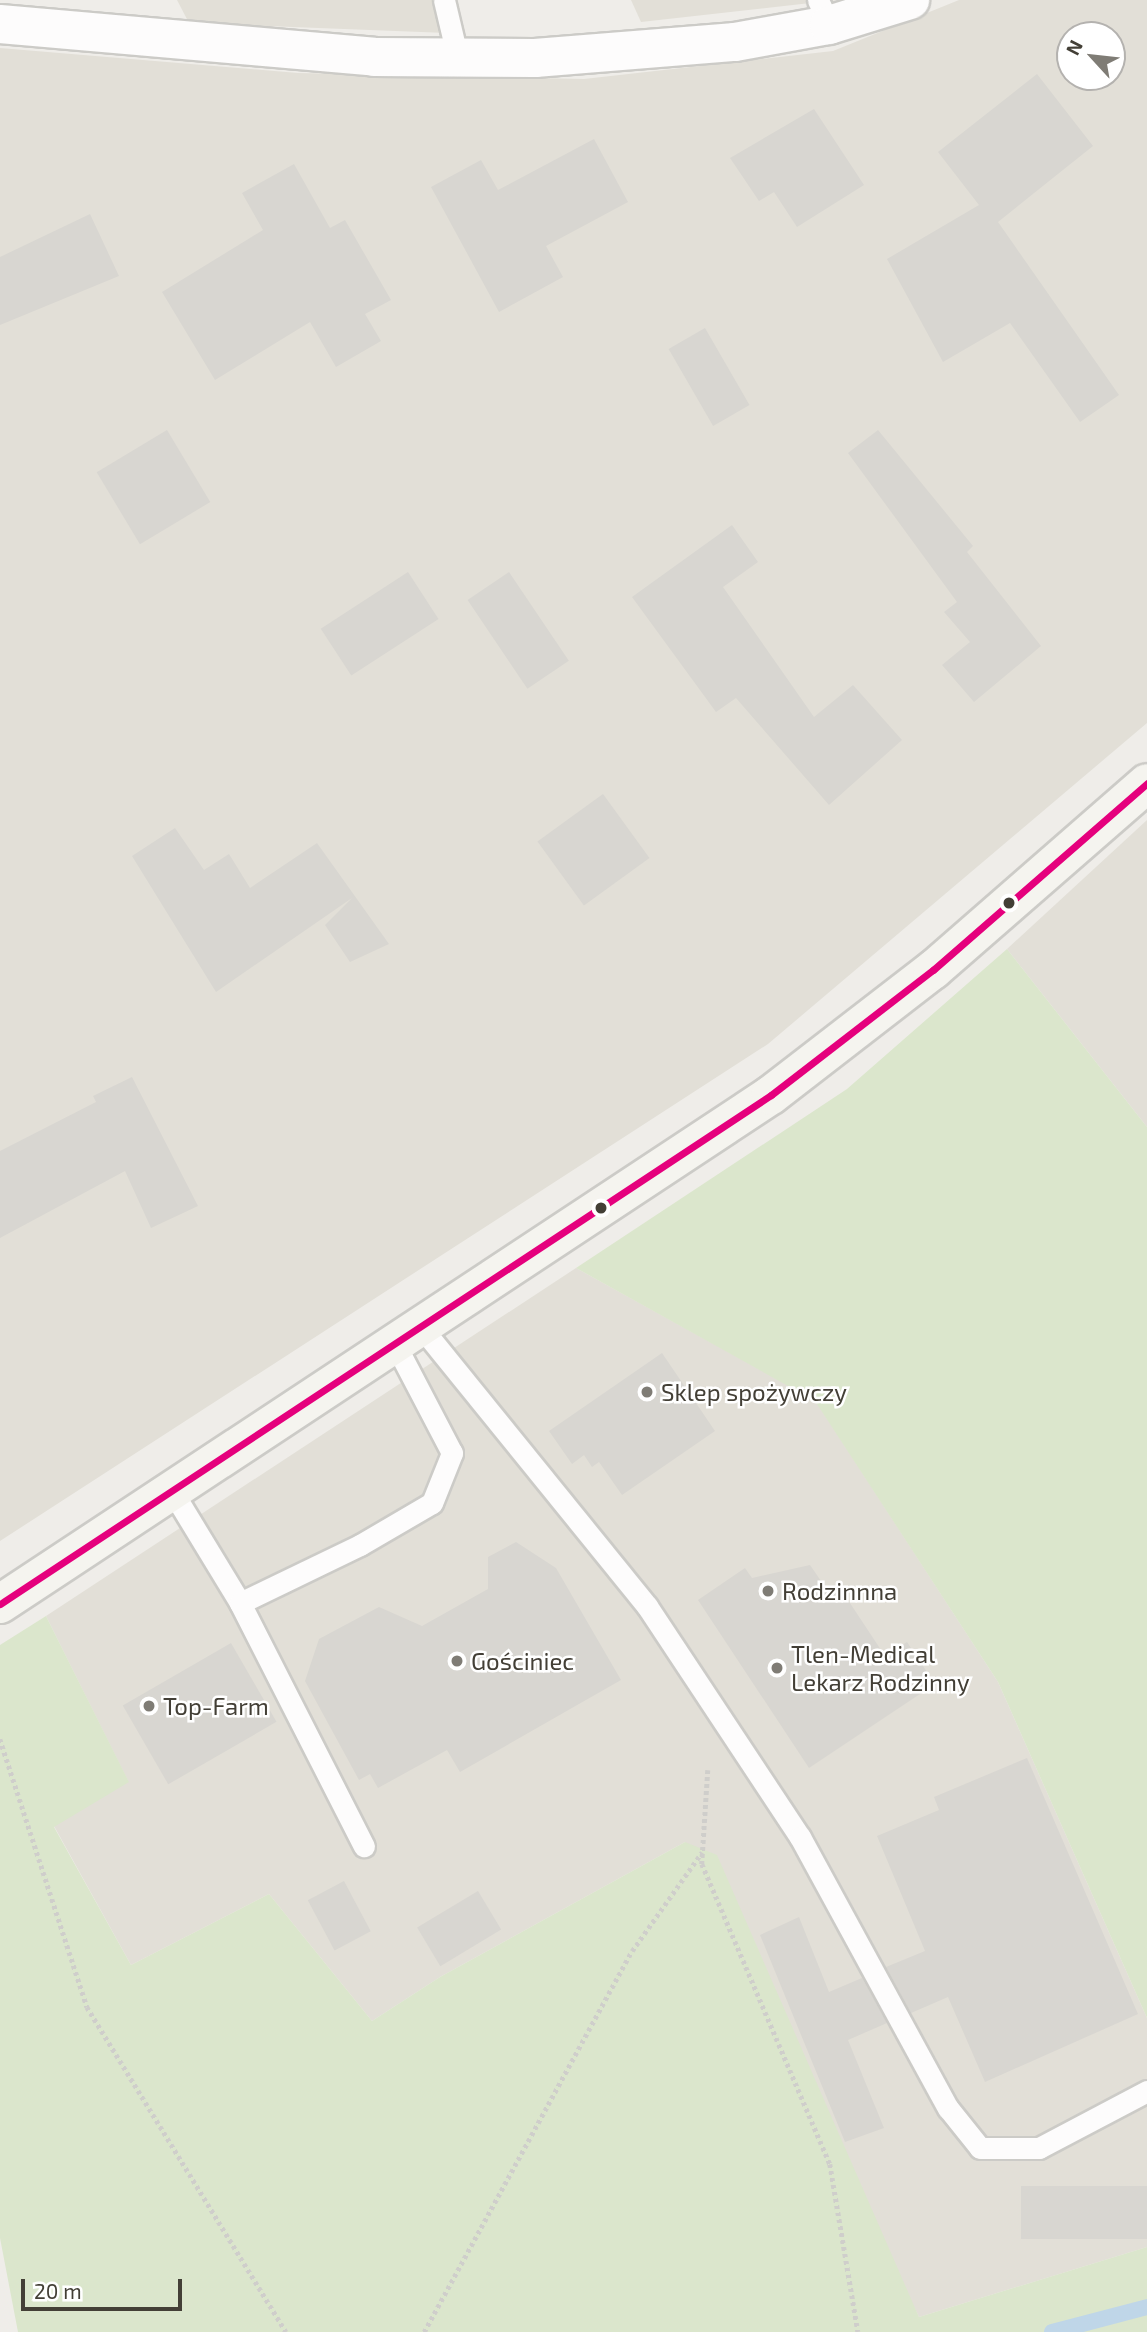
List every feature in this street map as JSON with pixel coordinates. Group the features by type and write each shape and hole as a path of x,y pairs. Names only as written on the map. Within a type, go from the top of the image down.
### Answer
{"street":[{"path":"0,24 330,54 458,59 611,55 824,13 910,0"},
{"path":"0,1604 818,1061 943,961 1147,783"}],"lane":[{"path":"444,0 458,59"},
{"path":"240,1603 360,1545 432,1503 452,1453 408,1335"},
{"path":"408,1335 647,1606 800,1837 948,2108 980,2148 1040,2148 1147,2091"},
{"path":"172,1491 240,1603 364,1846"}],"path":[{"path":"713,1706 702,1864 830,2164 858,2332"},
{"path":"0,1739 87,2007 286,2332"},
{"path":"424,2332 632,1951 704,1850"}],"shaded area":[{"path":"177,0 432,0 447,33 189,23"},
{"path":"631,0 837,0 641,22"},
{"path":"959,0 1147,0 1147,723 768,1044 0,1541 0,48 298,73 584,79 833,51"},
{"path":"1147,820 1147,1127 1007,949"},
{"path":"576,1268 815,1400 998,1682 1147,2018 1147,2247 919,2317 685,1842 440,1977 372,2021 269,1894 131,1965 54,1826 128,1781 46,1616"}],"green space":[{"path":"1007,949 1147,1127 1147,2018 998,1682 815,1401 576,1268 847,1089"},
{"path":"46,1616 129,1782 54,1827 131,1965 269,1894 372,2021 440,1977 685,1842 717,1855 919,2317 1147,2247 1147,2332 18,2332 0,2238 0,1645"}],"building":[{"path":"1037,74 1093,146 998,222 1119,395 1080,422 1010,323 943,362 887,259 979,205 938,152"},
{"path":"814,109 864,185 797,227 774,192 759,201 730,158"},
{"path":"594,139 628,202 546,246 563,277 499,312 431,187 481,160 498,190"},
{"path":"294,164 330,228 345,220 391,300 365,314 381,341 336,367 310,322 215,380 162,292 263,230 242,193"},
{"path":"90,214 119,276 0,325 0,257"},
{"path":"705,328 750,405 713,426 669,349"},
{"path":"167,430 210,502 140,544 97,472"},
{"path":"878,430 973,546 967,552 1041,646 974,702 942,665 970,642 944,612 957,602 848,453"},
{"path":"732,525 758,562 723,587 814,717 853,685 902,740 829,805 736,698 716,712 632,597"},
{"path":"408,572 438,619 351,676 321,629"},
{"path":"509,572 569,661 527,689 468,600"},
{"path":"603,794 649,858 584,906 537,842"},
{"path":"175,828 204,870 229,854 250,888 317,843 389,944 350,962 325,925 352,898 216,992 132,856"},
{"path":"132,1077 198,1206 151,1228 125,1171 0,1238 0,1151 96,1102 93,1096"},
{"name":"Sklep spożywczy","path":"662,1353 715,1431 622,1495 599,1462 592,1467 584,1455 572,1464 549,1431"},
{"path":"516,1542 556,1568 621,1680 460,1772 447,1750 378,1788 370,1774 359,1780 305,1681 319,1639 379,1607 422,1626 488,1589 488,1557"},
{"path":"810,1565 830,1594 840,1588 885,1656 907,1642 935,1684 809,1768 698,1600 745,1568 752,1578"},
{"path":"231,1643 276,1722 168,1784 123,1706"},
{"path":"1027,1758 1138,2014 985,2082 948,1997 911,2013 886,1967 925,1951 877,1836 939,1810 934,1797"},
{"path":"344,1881 371,1931 335,1951 308,1900"},
{"path":"478,1891 501,1930 440,1966 417,1928"},
{"path":"799,1917 829,1992 862,1978 887,2023 848,2040 884,2128 845,2142 760,1935"},
{"path":"1021,2186 1147,2186 1147,2239 1021,2239"}],"waterway":[{"path":"1052,2332 1147,2307"}],"transit line":[{"path":"0,1604 771,1095 933,970 1147,783"}],"place":[{"name":"Sklep spożywczy","path":"647,1392"},
{"name":"Rodzinnna","path":"768,1591"},
{"name":"Gościniec","path":"457,1661"},
{"name":"Tlen-Medical Lekarz Rodzinny","path":"777,1668"},
{"name":"Top-Farm","path":"149,1706"}]}
